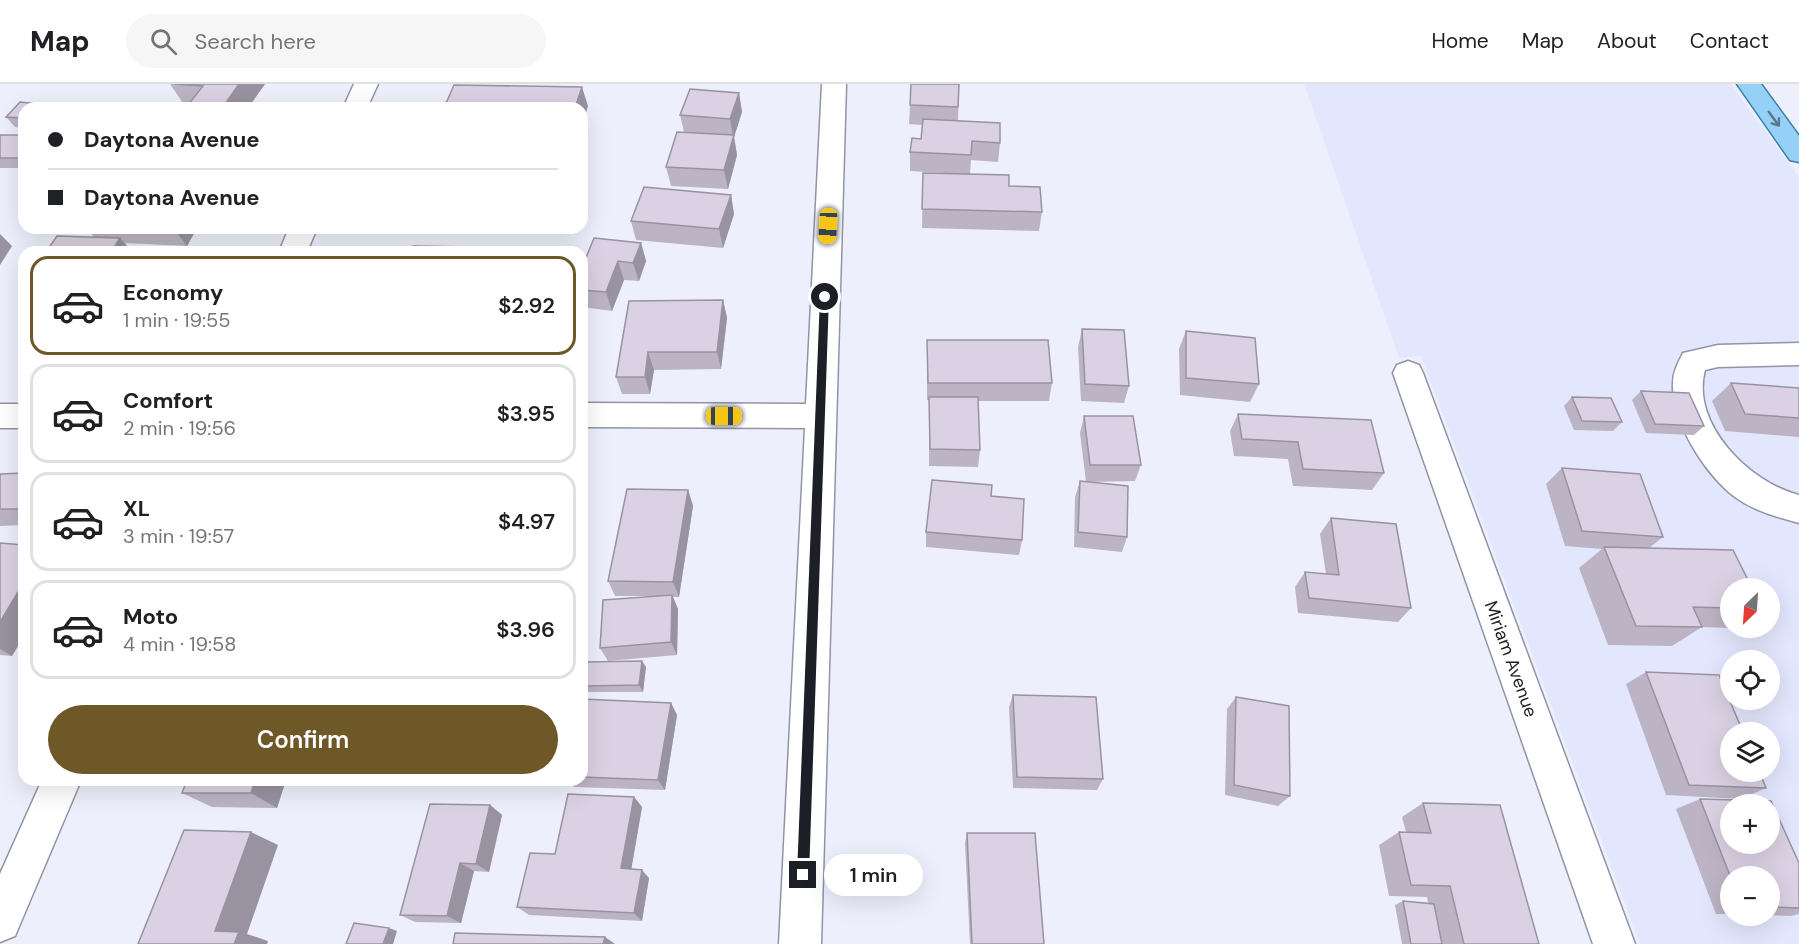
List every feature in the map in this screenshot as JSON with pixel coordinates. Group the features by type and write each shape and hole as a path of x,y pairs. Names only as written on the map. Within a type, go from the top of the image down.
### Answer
{"main road":[{"path":"1749,84 1799,154"}],"street":[{"path":"358,102 366,84"},
{"path":"800,944 819,416 834,84"},
{"path":"1799,354 1718,356 1694,361 1688,375 1687,389 1698,426 1720,464 1733,478 1762,497 1799,509"},
{"name":"Miriam Avenue","path":"1408,373 1614,944"},
{"path":"588,415 819,416"},
{"path":"0,416 18,416"},
{"path":"0,921 59,786"}],"shaded area":[{"path":"1304,84 1731,84 1799,177 1799,944 1640,944 1421,356 1399,358"}],"building":[{"path":"174,84 239,84 226,102 190,102 203,86"},
{"path":"911,84 959,84 958,107 910,105"},
{"path":"454,85 582,87 577,102 447,102"},
{"path":"690,89 739,93 730,119 680,115"},
{"path":"18,104 18,118 6,117"},
{"path":"923,119 1000,123 1000,143 972,141 971,155 910,152 912,138 921,139"},
{"path":"677,132 734,135 724,170 666,167"},
{"path":"0,135 18,135 18,158 0,158"},
{"path":"923,173 1009,175 1009,186 1040,187 1042,212 922,209"},
{"path":"644,187 731,195 719,229 631,221"},
{"path":"57,236 120,238 115,246 50,246"},
{"path":"594,238 641,243 633,263 618,261 606,292 588,290 588,253"},
{"path":"723,300 717,352 648,352 645,377 616,377 629,301"},
{"path":"1082,329 1124,330 1129,386 1085,384"},
{"path":"1186,331 1255,338 1259,384 1186,378"},
{"path":"927,340 1048,340 1052,383 928,383"},
{"path":"1731,383 1799,388 1799,418 1745,414"},
{"path":"1641,391 1689,393 1704,426 1655,424"},
{"path":"929,397 978,397 980,450 930,449"},
{"path":"1572,397 1611,398 1622,422 1582,421"},
{"path":"1238,414 1371,420 1384,473 1303,469 1298,442 1242,439"},
{"path":"1084,416 1133,416 1141,465 1090,465"},
{"path":"1562,468 1640,474 1663,537 1582,531"},
{"path":"18,473 18,509 0,509 0,474"},
{"path":"932,480 992,485 991,496 1024,499 1022,540 926,532"},
{"path":"1080,481 1128,486 1127,537 1078,532"},
{"path":"627,489 688,490 673,582 608,581"},
{"path":"1331,518 1396,524 1411,608 1309,598 1305,572 1339,575"},
{"path":"0,543 18,544 18,592 0,622"},
{"path":"1604,547 1733,550 1747,578 1720,578 1720,608 1693,607 1702,627 1636,626"},
{"path":"672,595 671,642 600,648 603,600"},
{"path":"642,661 639,685 588,686 588,662"},
{"path":"1646,672 1719,675 1720,710 1734,710 1739,722 1720,722 1720,782 1764,782 1766,788 1689,785"},
{"path":"1013,695 1096,697 1103,779 1017,777"},
{"path":"1236,697 1289,706 1290,796 1234,785"},
{"path":"588,699 671,703 658,780 588,777"},
{"path":"185,786 253,786 251,793 182,793"},
{"path":"568,794 634,797 621,868 642,870 634,913 517,907 530,853 555,854"},
{"path":"1700,799 1720,800 1720,850"},
{"path":"1423,803 1500,805 1539,944 1464,944 1450,886 1411,885 1399,832 1431,833"},
{"path":"430,804 490,805 476,864 460,863 447,916 400,915"},
{"path":"1780,821 1799,863 1799,908 1780,907 1780,866 1726,866 1722,854 1780,854"},
{"path":"184,830 251,832 215,931 239,932 234,944 138,944"},
{"path":"967,833 1035,833 1044,944 972,944"},
{"path":"1403,901 1434,904 1442,944 1411,944"},
{"path":"354,923 389,928 383,944 346,944"},
{"path":"455,933 605,937 603,944 453,944"}],"route":[{"path":"803,875 825,297"}]}
